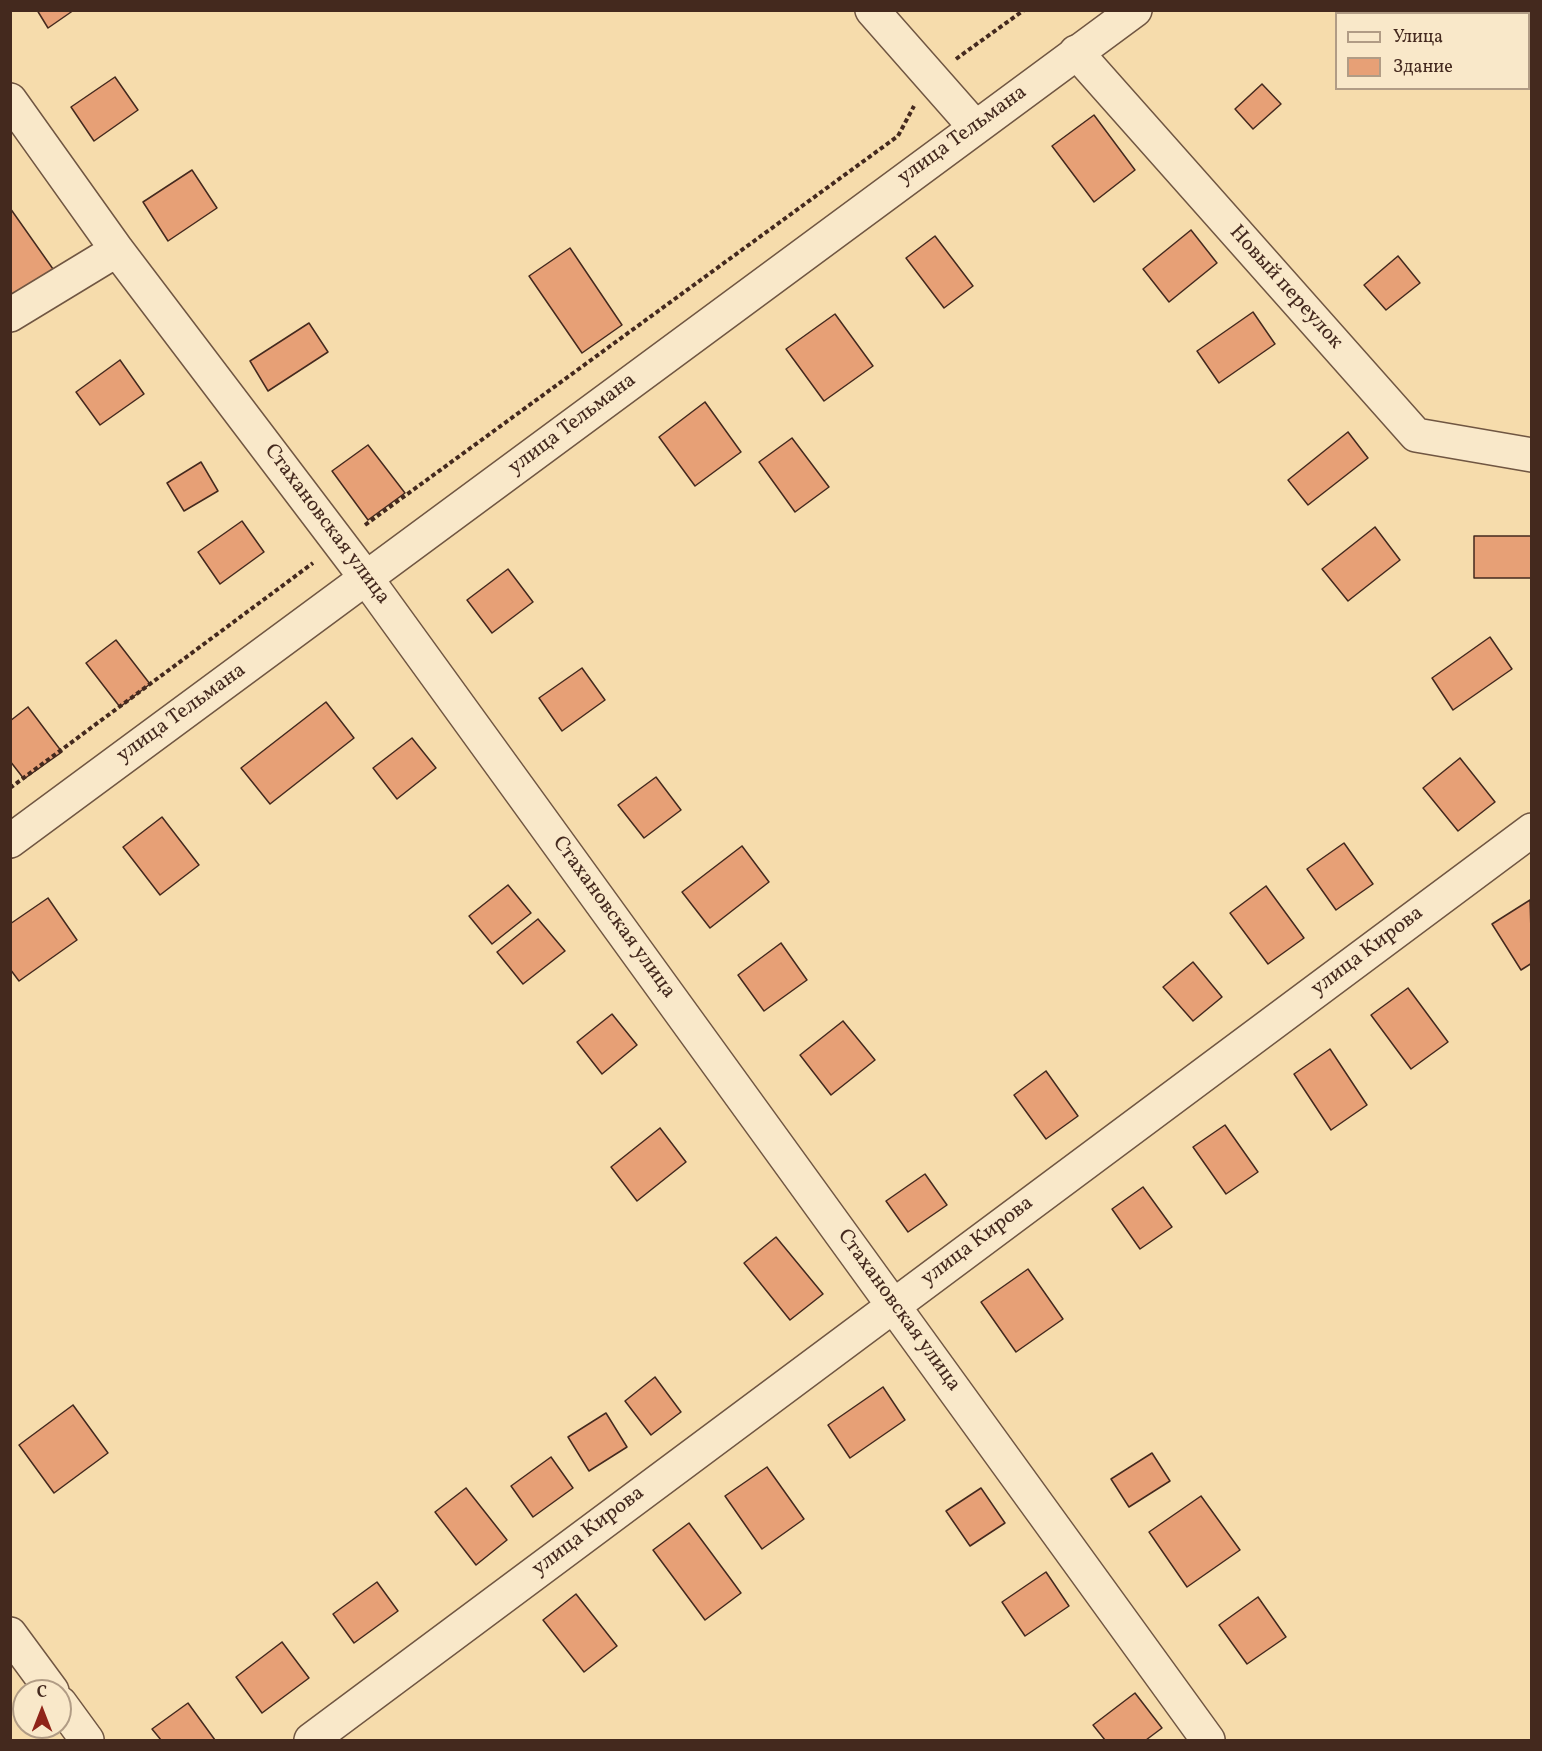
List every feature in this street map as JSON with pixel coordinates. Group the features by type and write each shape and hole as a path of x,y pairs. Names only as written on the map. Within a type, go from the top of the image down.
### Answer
{"street":[{"path":"872,10 975,127"},
{"name":"улица Тельмана","path":"10,841 1135,10"},
{"name":"Новый переулок","path":"1076,52 1416,435 1532,455"},
{"name":"Стахановская улица","path":"10,100 117,250 366,578 1208,1740"},
{"path":"10,315 117,250"},
{"name":"улица Кирова","path":"311,1740 1532,830"},
{"path":"10,1634 42,1679"},
{"path":"72,1719 87,1740"}],"path":[{"path":"10,788 340,543 898,136 929,77 1024,10"}],"building":[{"path":"37,10 74,10 48,28"},
{"path":"115,77 138,110 94,141 71,107"},
{"path":"1262,84 1281,104 1253,129 1235,109"},
{"path":"1094,115 1135,170 1094,202 1052,146"},
{"path":"192,170 217,208 168,241 143,202"},
{"path":"10,208 53,269 10,299"},
{"path":"1191,230 1217,263 1169,302 1143,269"},
{"path":"935,236 973,286 944,308 906,258"},
{"path":"570,248 622,325 582,353 529,276"},
{"path":"1398,256 1420,283 1386,310 1364,285"},
{"path":"1253,312 1275,344 1219,383 1197,351"},
{"path":"835,314 873,366 824,401 786,349"},
{"path":"309,323 328,352 268,391 250,361"},
{"path":"120,360 144,394 100,425 76,392"},
{"path":"705,402 741,452 695,486 659,437"},
{"path":"1348,432 1368,458 1308,505 1288,480"},
{"path":"792,438 829,487 795,512 759,462"},
{"path":"368,445 405,493 368,520 332,471"},
{"path":"201,462 218,491 184,511 167,483"},
{"path":"242,521 264,552 220,584 198,552"},
{"path":"1375,527 1400,560 1348,601 1322,569"},
{"path":"1474,536 1532,536 1532,578 1474,578"},
{"path":"508,569 533,602 492,633 467,600"},
{"path":"1490,637 1512,669 1453,710 1432,678"},
{"path":"116,640 150,684 120,707 86,663"},
{"path":"582,668 605,700 562,731 539,698"},
{"path":"326,702 354,738 270,804 241,768"},
{"path":"28,707 62,752 24,779 10,761 10,721"},
{"path":"412,738 436,768 397,799 373,768"},
{"path":"1460,758 1495,802 1458,831 1423,788"},
{"path":"656,777 681,810 644,838 618,805"},
{"path":"162,817 199,865 160,895 123,847"},
{"path":"1344,843 1373,884 1336,910 1307,869"},
{"path":"742,846 769,882 710,928 682,892"},
{"path":"508,885 531,913 492,944 469,916"},
{"path":"1266,886 1304,938 1268,964 1230,913"},
{"path":"48,898 77,940 19,981 10,969 10,924"},
{"path":"1530,900 1532,963 1521,970 1492,924"},
{"path":"538,919 565,951 523,984 497,952"},
{"path":"781,943 807,980 764,1011 738,975"},
{"path":"1193,962 1222,997 1193,1021 1163,987"},
{"path":"1408,988 1448,1042 1411,1069 1371,1015"},
{"path":"612,1014 637,1045 602,1074 577,1042"},
{"path":"843,1021 875,1060 831,1095 800,1055"},
{"path":"1330,1049 1367,1105 1331,1130 1294,1074"},
{"path":"1046,1071 1078,1116 1046,1139 1014,1095"},
{"path":"1225,1125 1258,1172 1226,1194 1193,1147"},
{"path":"660,1128 686,1162 637,1201 611,1167"},
{"path":"925,1174 947,1205 908,1232 886,1201"},
{"path":"1143,1187 1172,1227 1140,1249 1112,1209"},
{"path":"776,1237 823,1294 790,1320 744,1263"},
{"path":"1028,1269 1063,1319 1016,1352 981,1302"},
{"path":"655,1377 681,1412 651,1435 625,1401"},
{"path":"883,1387 905,1420 850,1458 828,1425"},
{"path":"73,1405 108,1453 54,1493 19,1445"},
{"path":"606,1413 627,1447 589,1471 568,1437"},
{"path":"1152,1453 1170,1481 1129,1507 1111,1479"},
{"path":"551,1457 573,1488 533,1517 511,1486"},
{"path":"767,1467 804,1519 762,1549 725,1496"},
{"path":"466,1488 507,1540 476,1565 435,1512"},
{"path":"981,1488 1005,1523 970,1546 946,1511"},
{"path":"1201,1496 1240,1550 1187,1587 1149,1532"},
{"path":"689,1523 741,1593 705,1620 653,1550"},
{"path":"1046,1572 1069,1606 1025,1636 1002,1602"},
{"path":"377,1582 398,1611 354,1643 333,1614"},
{"path":"576,1594 617,1646 584,1672 543,1620"},
{"path":"1258,1597 1286,1637 1247,1664 1219,1625"},
{"path":"282,1642 309,1678 262,1713 236,1677"},
{"path":"1135,1693 1162,1728 1146,1740 1105,1740 1093,1725"},
{"path":"188,1703 215,1740 161,1740 152,1729"}]}
